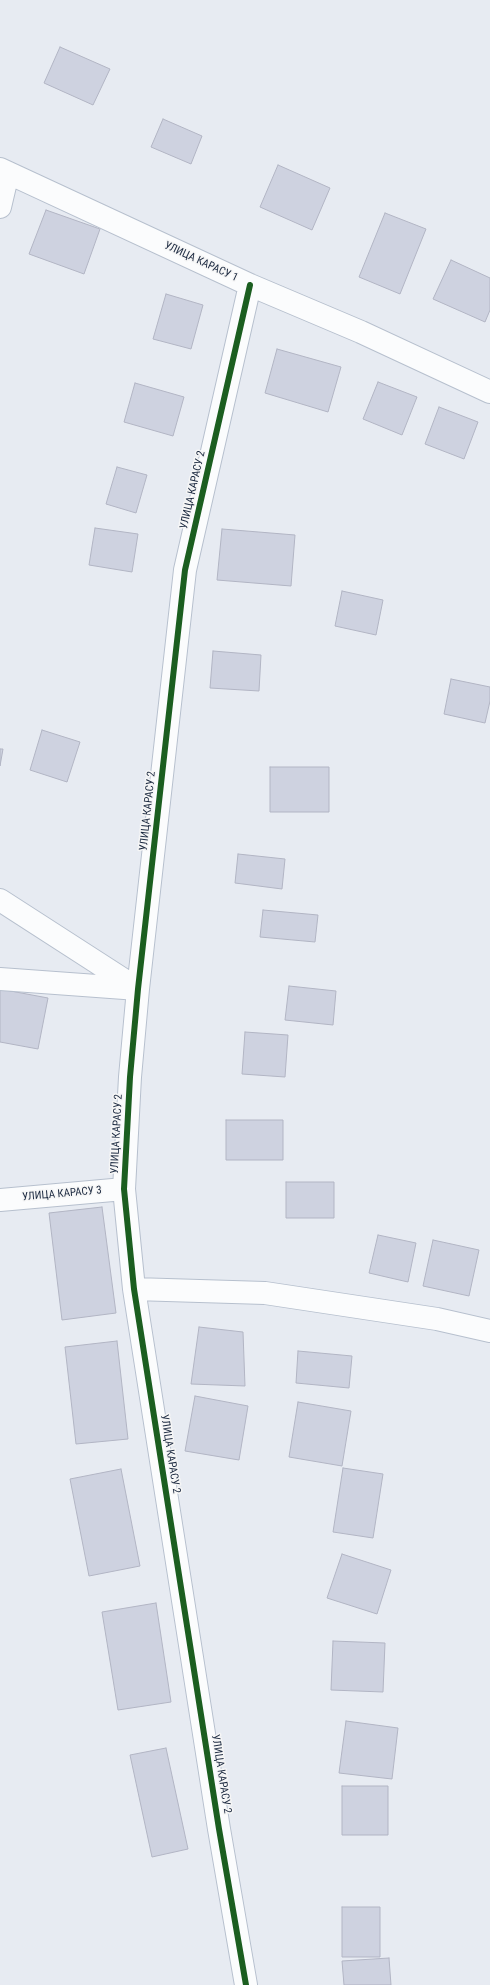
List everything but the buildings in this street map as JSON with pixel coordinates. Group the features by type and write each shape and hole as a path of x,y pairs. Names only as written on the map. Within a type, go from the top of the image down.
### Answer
{"street":[{"path":"0,207 4,171"},
{"name":"УЛИЦА КАРАСУ 1","path":"4,171 250,285 361,332 490,392"},
{"name":"УЛИЦА КАРАСУ 2","path":"246,1985 219,1829 134,1289 124,1189 130,1077 138,990 185,570 250,285"},
{"path":"0,900 138,990"},
{"path":"0,979 138,990"},
{"name":"УЛИЦА КАРАСУ 3","path":"0,1200 124,1189"},
{"path":"134,1289 265,1293 437,1320 490,1331"}],"cycle path":[{"path":"246,1985 219,1829 134,1289 124,1189 130,1077 138,989 185,570 250,285"}]}
